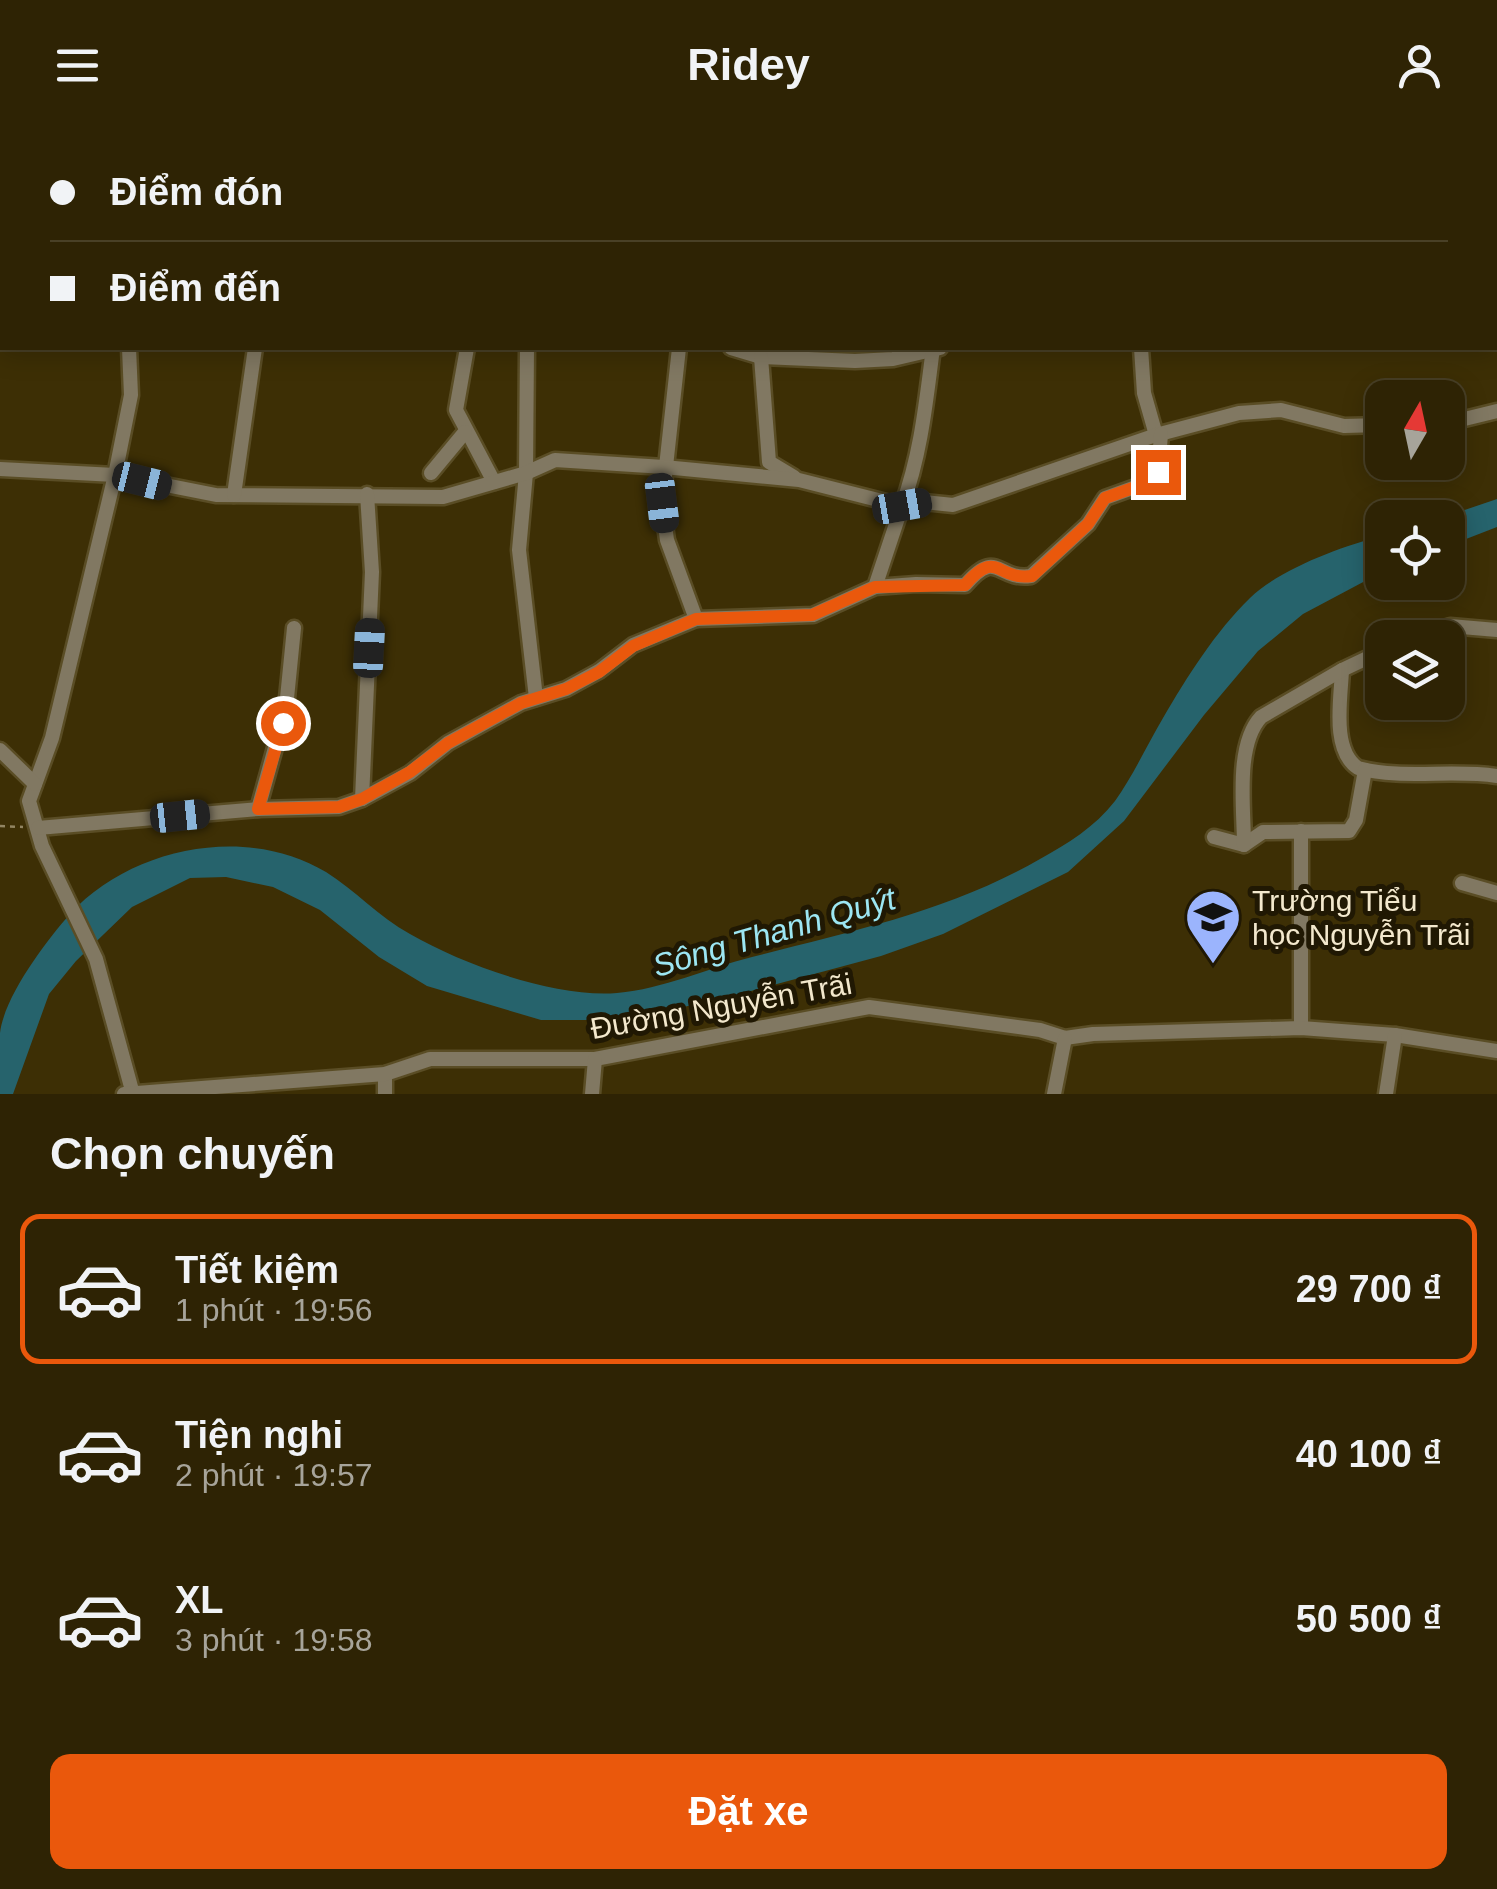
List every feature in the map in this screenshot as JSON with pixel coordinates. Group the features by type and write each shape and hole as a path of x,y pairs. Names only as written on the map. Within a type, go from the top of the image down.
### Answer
{"street":[{"path":"130,350 132,395 115,475 52,738 29,802 42,846 96,959 130,1093"},
{"path":"234,496 256,350"},
{"path":"467,350 456,410 494,482"},
{"path":"528,350 526,473 519,550 536,698"},
{"path":"679,350 662,503 667,540 696,619"},
{"path":"737,350 760,357 874,360 927,350"},
{"path":"875,587 914,472 935,350"},
{"path":"38,828 258,809 339,807 410,772 448,743 521,703 566,689 656,633 696,619 812,615 875,587 965,585 988,566 1014,576 1032,576 1088,524 1105,498 1144,484 1158,472 1158,435 1144,392 1140,350"},
{"path":"760,357 769,462 799,480"},
{"path":"1465,419 1497,411"},
{"path":"0,469 115,475 189,492 234,496 443,497 526,473 555,460 799,480 902,506 924,502 953,506 1158,435 1239,414 1292,412 1344,426 1365,425"},
{"path":"431,473 465,432"},
{"path":"362,799 372,572 367,494"},
{"path":"1465,627 1497,630"},
{"path":"258,809 286,708 294,628"},
{"path":"1244,845 1244,750 1254,725 1261,717 1365,659"},
{"path":"1342,670 1340,724 1344,753 1350,763 1365,770 1397,773 1466,771 1497,776"},
{"path":"0,750 35,784"},
{"path":"1214,836 1244,845 1264,832 1344,832 1352,828 1365,770"},
{"path":"1300,1028 1301,831"},
{"path":"1462,883 1497,894"},
{"name":"Đường Nguyễn Trãi","path":"130,1093 385,1074 430,1058 594,1059 869,1008 1040,1030 1064,1038 1300,1028 1395,1035 1497,1052"},
{"path":"1386,1094 1395,1035"},
{"path":"1054,1094 1064,1038"},
{"path":"592,1094 594,1059"},
{"path":"385,1074 385,1094"}],"path":[{"path":"0,826 38,828"}],"water":[{"path":"1497,499 1497,527 1465,539 1465,510"},
{"path":"1365,541 1365,581 1303,614 1258,651 1124,821 1068,872 943,934 881,956 721,999 622,1020 541,1020 427,986 379,957 320,910 273,887 226,877 190,878 132,907 76,961 49,994 13,1094 0,1094 3,1019 49,939 95,891 125,872 191,850 261,849 295,857 337,879 399,927 456,957 538,985 593,993 634,991 668,983 899,918 971,893 1090,827 1115,801 1192,671 1225,625 1250,598 1278,577"}],"place":[{"name":"Trường Tiểu học Nguyễn Trãi","path":"1213,966"}],"route":[{"path":"283,723 258,809 339,807 410,772 448,743 521,703 566,689 656,633 696,619 812,615 875,587 965,585 988,566 1014,576 1032,576 1088,524 1105,498 1144,484 1158,472"}],"water label":[{"name":"Sông Thanh Quýt","path":"774,932"}]}
